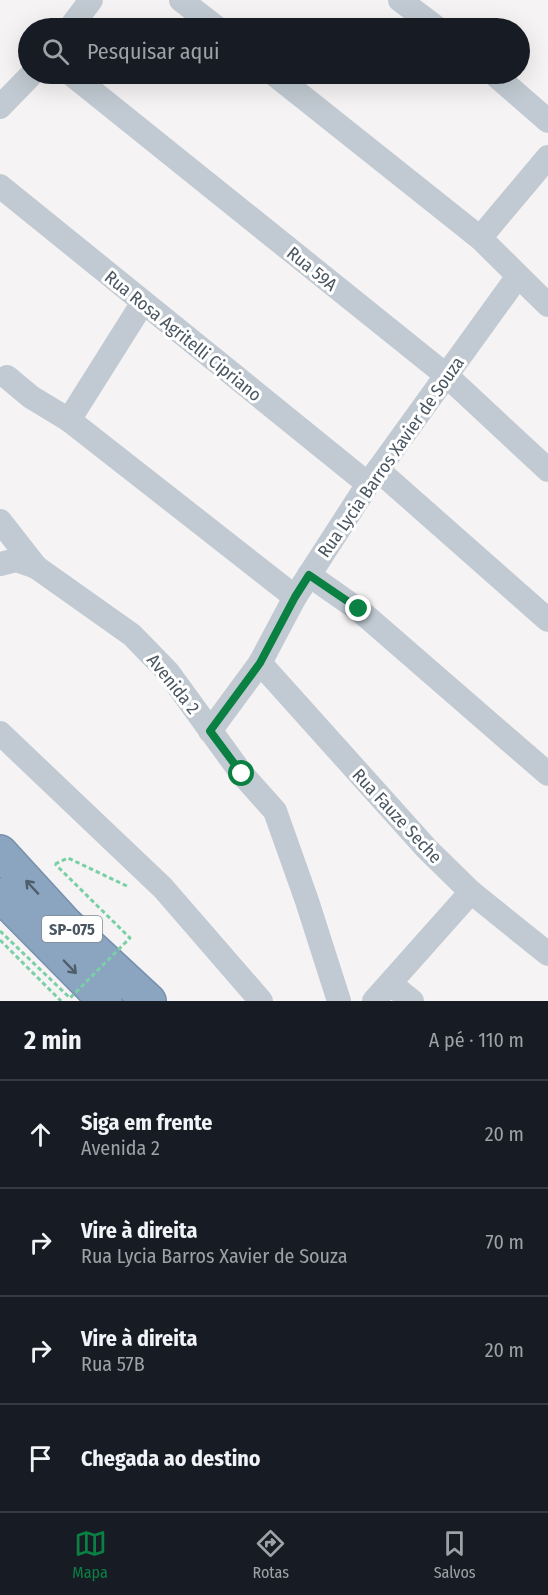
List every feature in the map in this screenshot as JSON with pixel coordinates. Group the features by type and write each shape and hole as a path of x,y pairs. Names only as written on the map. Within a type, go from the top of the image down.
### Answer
{"highway":[{"name":"SP-075","path":"0,852 65,923 149,1001"},
{"name":"SP-075","path":"0,895 105,1001"}],"street":[{"path":"78,18 91,0"},
{"path":"181,0 204,18"},
{"path":"400,0 424,18"},
{"path":"0,107 22,84"},
{"name":"Rua 59A","path":"83,84 447,376 548,470"},
{"path":"287,84 480,238 548,305"},
{"path":"505,84 548,121"},
{"path":"480,238 548,157"},
{"name":"Rua Rosa Agritelli Cipriano","path":"0,186 142,304 373,477 548,620"},
{"name":"Rua Lycia Barros Xavier de Souza","path":"210,731 260,663 295,597 373,477 518,276"},
{"path":"69,420 142,304"},
{"path":"7,377 31,397 69,420 295,597"},
{"path":"0,521 36,567"},
{"name":"Avenida 2","path":"0,564 16,560 36,567 132,635 168,672 242,774 275,811 308,901 339,1001"},
{"path":"309,575 359,609 548,774"},
{"name":"Rua Fauze Seche","path":"260,663 363,781 471,892 548,954"},
{"path":"0,733 163,888 261,1001"},
{"path":"412,1001 382,993 471,892"},
{"path":"65,923 104,943 138,972 165,1001"}],"path":[{"path":"0,931 70,998 130,938 55,864 68,858 143,895 163,888"},
{"path":"0,940 61,1001"}],"route":[{"path":"242,774 210,731 260,663 309,575 359,609"}]}
